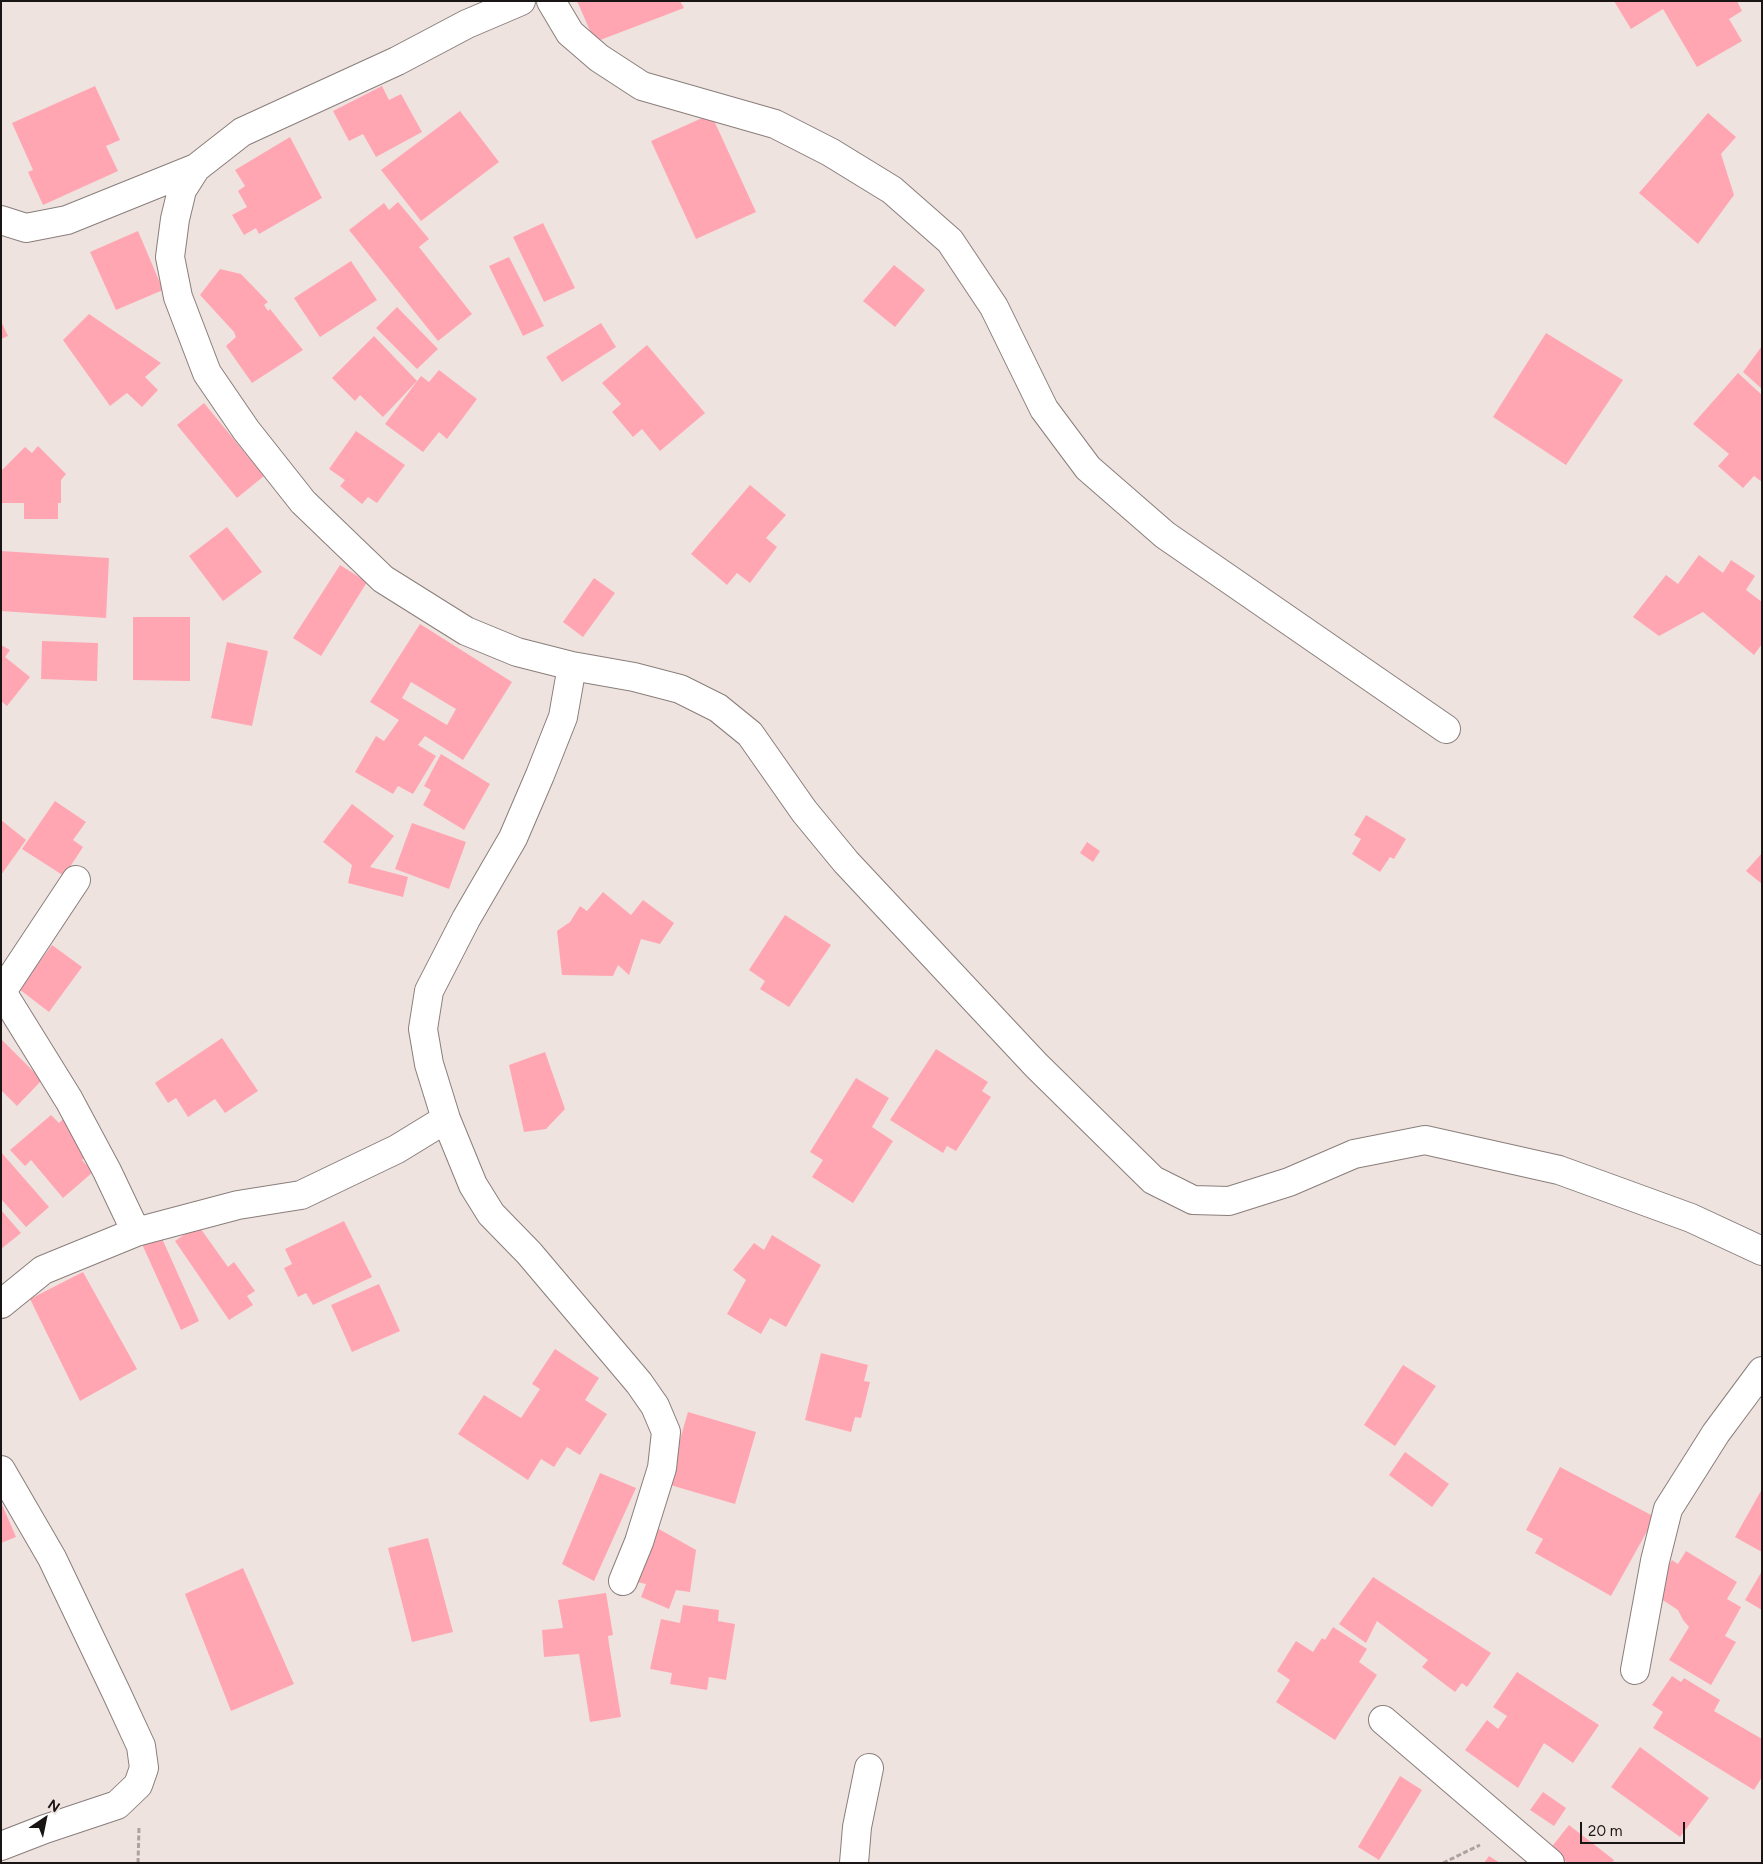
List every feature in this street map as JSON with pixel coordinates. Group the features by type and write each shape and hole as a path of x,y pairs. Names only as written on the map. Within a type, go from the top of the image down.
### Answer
{"street":[{"path":"1,220 26,228 67,220 196,168 242,132 388,65 467,24 521,1"},
{"path":"550,1 570,33 599,58 642,86 775,124 830,152 892,190 950,241 994,308 1044,409 1088,468 1165,535 1446,729"},
{"path":"196,168 182,190 175,219 170,256 178,297 207,373 246,430 303,502 383,579 466,631 517,652 572,666 634,677 680,688 718,708 750,734 804,811 846,862 1036,1065 1152,1180 1193,1200 1229,1201 1289,1182 1354,1154 1425,1140 1559,1170 1691,1218 1762,1251"},
{"path":"572,666 564,717 513,838 466,919 430,991 423,1029 429,1064 446,1119 474,1185 491,1214 535,1260 639,1383 655,1406 666,1432 662,1468 639,1542 623,1581"},
{"path":"76,880 2,993 69,1100 107,1171 136,1232"},
{"path":"1,1304 43,1270 136,1232 238,1205 301,1195 397,1149 446,1119"},
{"path":"1634,1670 1655,1561 1668,1509 1716,1433 1762,1371"},
{"path":"1,1470 52,1558 141,1746 144,1768 138,1784 117,1804 44,1828 1,1846"},
{"path":"1383,1720 1550,1863"},
{"path":"854,1863 857,1827 869,1768"}],"building":[{"path":"577,1 680,1 684,8 595,42"},
{"path":"1614,1 1737,1 1742,11 1729,19 1742,41 1697,67 1663,9 1631,29"},
{"path":"95,86 120,140 106,146 118,171 43,205 28,172 33,170 12,123"},
{"path":"382,86 389,100 401,94 422,132 376,157 363,134 349,141 333,111"},
{"path":"460,111 499,162 421,221 381,170"},
{"path":"1708,113 1736,137 1721,154 1734,195 1698,244 1639,193"},
{"path":"711,114 756,212 696,239 651,141"},
{"path":"290,137 322,198 259,234 256,228 244,235 232,215 247,207 238,191 245,186 235,170"},
{"path":"398,202 429,239 419,247 472,314 438,341 349,230 384,203 389,210"},
{"path":"543,223 575,288 544,302 513,237"},
{"path":"138,231 163,290 116,310 90,252"},
{"path":"509,257 544,326 523,336 489,266"},
{"path":"351,261 377,300 320,337 294,298"},
{"path":"894,265 925,290 895,327 863,301"},
{"path":"220,269 241,274 268,302 264,305 268,311 270,309 303,350 252,383 226,346 236,337 234,332 200,295"},
{"path":"397,307 438,349 417,369 376,328"},
{"path":"89,314 161,363 145,377 158,390 142,407 127,393 110,406 63,340"},
{"path":"1,321 8,336 1,339"},
{"path":"601,323 616,347 562,382 546,357"},
{"path":"1546,333 1623,380 1566,465 1493,417"},
{"path":"374,336 417,381 383,417 360,395 355,401 332,378"},
{"path":"647,345 705,413 660,451 642,429 633,437 612,412 621,404 602,383"},
{"path":"1762,346 1762,389 1743,372"},
{"path":"439,370 477,399 447,439 439,432 423,452 385,424 421,376 429,382"},
{"path":"1738,373 1762,395 1762,482 1754,476 1743,488 1718,466 1729,454 1693,424"},
{"path":"204,403 264,476 237,498 177,425"},
{"path":"356,431 405,465 377,503 368,497 362,504 340,486 345,480 329,469"},
{"path":"38,446 66,474 61,480 61,503 58,503 58,519 24,519 24,503 1,503 1,471 25,447 32,453"},
{"path":"750,485 786,515 766,538 777,547 750,583 737,573 727,585 691,554"},
{"path":"227,527 262,572 223,601 189,556"},
{"path":"1,551 109,558 106,618 1,611"},
{"path":"1699,555 1723,573 1731,560 1755,576 1746,590 1762,602 1762,644 1754,655 1703,612 1659,636 1633,617 1666,575 1678,584"},
{"path":"340,565 367,582 321,656 293,638"},
{"path":"594,578 615,593 583,637 563,622"},
{"path":"133,617 190,617 190,681 133,680"},
{"path":"420,624 512,682 463,760 425,736 418,745 436,756 413,794 398,786 393,794 355,772 376,736 384,741 399,720 370,702","holes":["411,682 456,709 447,725 402,698"]},
{"path":"42,641 98,643 97,681 41,679"},
{"path":"227,642 268,651 252,726 211,718"},
{"path":"1,645 10,650 5,657 30,677 7,706 1,701"},
{"path":"441,754 490,784 464,830 423,805 431,790 424,786"},
{"path":"55,801 86,822 73,840 83,847 64,876 22,849"},
{"path":"352,804 394,836 370,867 408,877 403,897 348,883 352,865 323,842"},
{"path":"1366,815 1406,839 1394,859 1390,857 1380,872 1352,854 1361,839 1354,835"},
{"path":"1,820 26,840 1,875"},
{"path":"412,823 466,842 449,889 395,869"},
{"path":"1087,842 1100,851 1093,862 1080,853"},
{"path":"1762,853 1762,884 1746,871"},
{"path":"603,892 631,915 643,900 674,923 660,944 641,939 629,975 618,965 613,976 562,975 557,931 570,922 580,906 587,911"},
{"path":"785,915 831,945 789,1007 760,989 765,981 749,970"},
{"path":"52,945 82,967 49,1012 19,989"},
{"path":"222,1038 258,1091 225,1113 215,1099 188,1117 176,1098 168,1103 155,1083"},
{"path":"1,1039 42,1080 17,1106 1,1090"},
{"path":"936,1049 988,1082 982,1091 991,1097 956,1151 947,1146 943,1153 890,1120"},
{"path":"545,1052 565,1109 546,1129 524,1132 509,1065"},
{"path":"856,1078 889,1098 872,1127 893,1141 853,1203 812,1177 823,1160 810,1152"},
{"path":"68,1114 81,1130 73,1137 88,1155 82,1160 93,1172 63,1198 31,1160 25,1166 10,1150 51,1115 59,1123"},
{"path":"1,1152 49,1207 26,1227 1,1199"},
{"path":"1,1210 21,1233 1,1249"},
{"path":"344,1221 372,1277 313,1305 306,1293 298,1297 284,1268 292,1264 285,1249"},
{"path":"198,1225 228,1267 234,1262 255,1291 247,1296 253,1305 229,1320 175,1241"},
{"path":"160,1234 199,1321 181,1330 141,1242"},
{"path":"772,1235 821,1265 786,1327 770,1318 761,1334 727,1314 746,1280 733,1270 754,1243 764,1250"},
{"path":"83,1272 137,1369 80,1401 30,1299"},
{"path":"379,1284 400,1331 352,1352 331,1305"},
{"path":"555,1349 599,1378 585,1400 607,1414 580,1455 567,1447 554,1467 541,1459 528,1480 458,1434 484,1395 521,1418 540,1389 532,1384"},
{"path":"821,1353 868,1365 864,1381 870,1382 861,1418 855,1417 851,1432 805,1420"},
{"path":"1403,1365 1436,1386 1395,1446 1364,1425"},
{"path":"688,1412 756,1432 735,1504 667,1484"},
{"path":"1405,1452 1449,1484 1432,1507 1389,1475"},
{"path":"1560,1467 1655,1517 1611,1596 1535,1553 1543,1539 1526,1530"},
{"path":"600,1473 636,1488 594,1581 562,1564"},
{"path":"1762,1489 1762,1552 1735,1537"},
{"path":"1,1502 16,1537 1,1543"},
{"path":"657,1528 696,1550 690,1592 676,1590 669,1609 641,1597 646,1584 631,1581"},
{"path":"428,1538 453,1632 412,1642 388,1548"},
{"path":"1686,1551 1737,1582 1727,1599 1741,1607 1725,1636 1736,1642 1711,1685 1669,1660 1689,1627 1678,1610 1658,1597 1665,1586 1659,1581 1672,1560 1678,1564"},
{"path":"243,1568 294,1684 231,1711 185,1594"},
{"path":"1762,1571 1762,1610 1745,1600"},
{"path":"1373,1577 1491,1653 1467,1687 1462,1683 1455,1692 1422,1667 1428,1660 1377,1621 1366,1643 1339,1624"},
{"path":"606,1593 613,1635 608,1636 621,1717 590,1722 579,1654 544,1657 542,1630 563,1628 558,1600"},
{"path":"683,1605 719,1610 718,1621 735,1624 726,1680 709,1677 707,1690 670,1684 672,1673 650,1669 661,1619 680,1623"},
{"path":"1333,1627 1367,1649 1359,1662 1377,1675 1335,1740 1276,1702 1290,1680 1277,1671 1296,1641 1313,1652 1322,1638 1325,1640"},
{"path":"1517,1672 1599,1725 1573,1763 1544,1743 1518,1788 1465,1750 1487,1720 1498,1729 1507,1716 1493,1707"},
{"path":"1672,1676 1681,1682 1684,1678 1720,1700 1714,1711 1762,1739 1762,1777 1754,1790 1653,1728 1663,1712 1652,1705"},
{"path":"1640,1747 1709,1798 1680,1837 1611,1787"},
{"path":"1400,1776 1422,1790 1379,1860 1358,1847"},
{"path":"1543,1792 1566,1808 1554,1826 1530,1810"},
{"path":"1569,1825 1614,1860 1612,1863 1568,1863 1550,1849"},
{"path":"1489,1856 1500,1863 1484,1863"}]}
